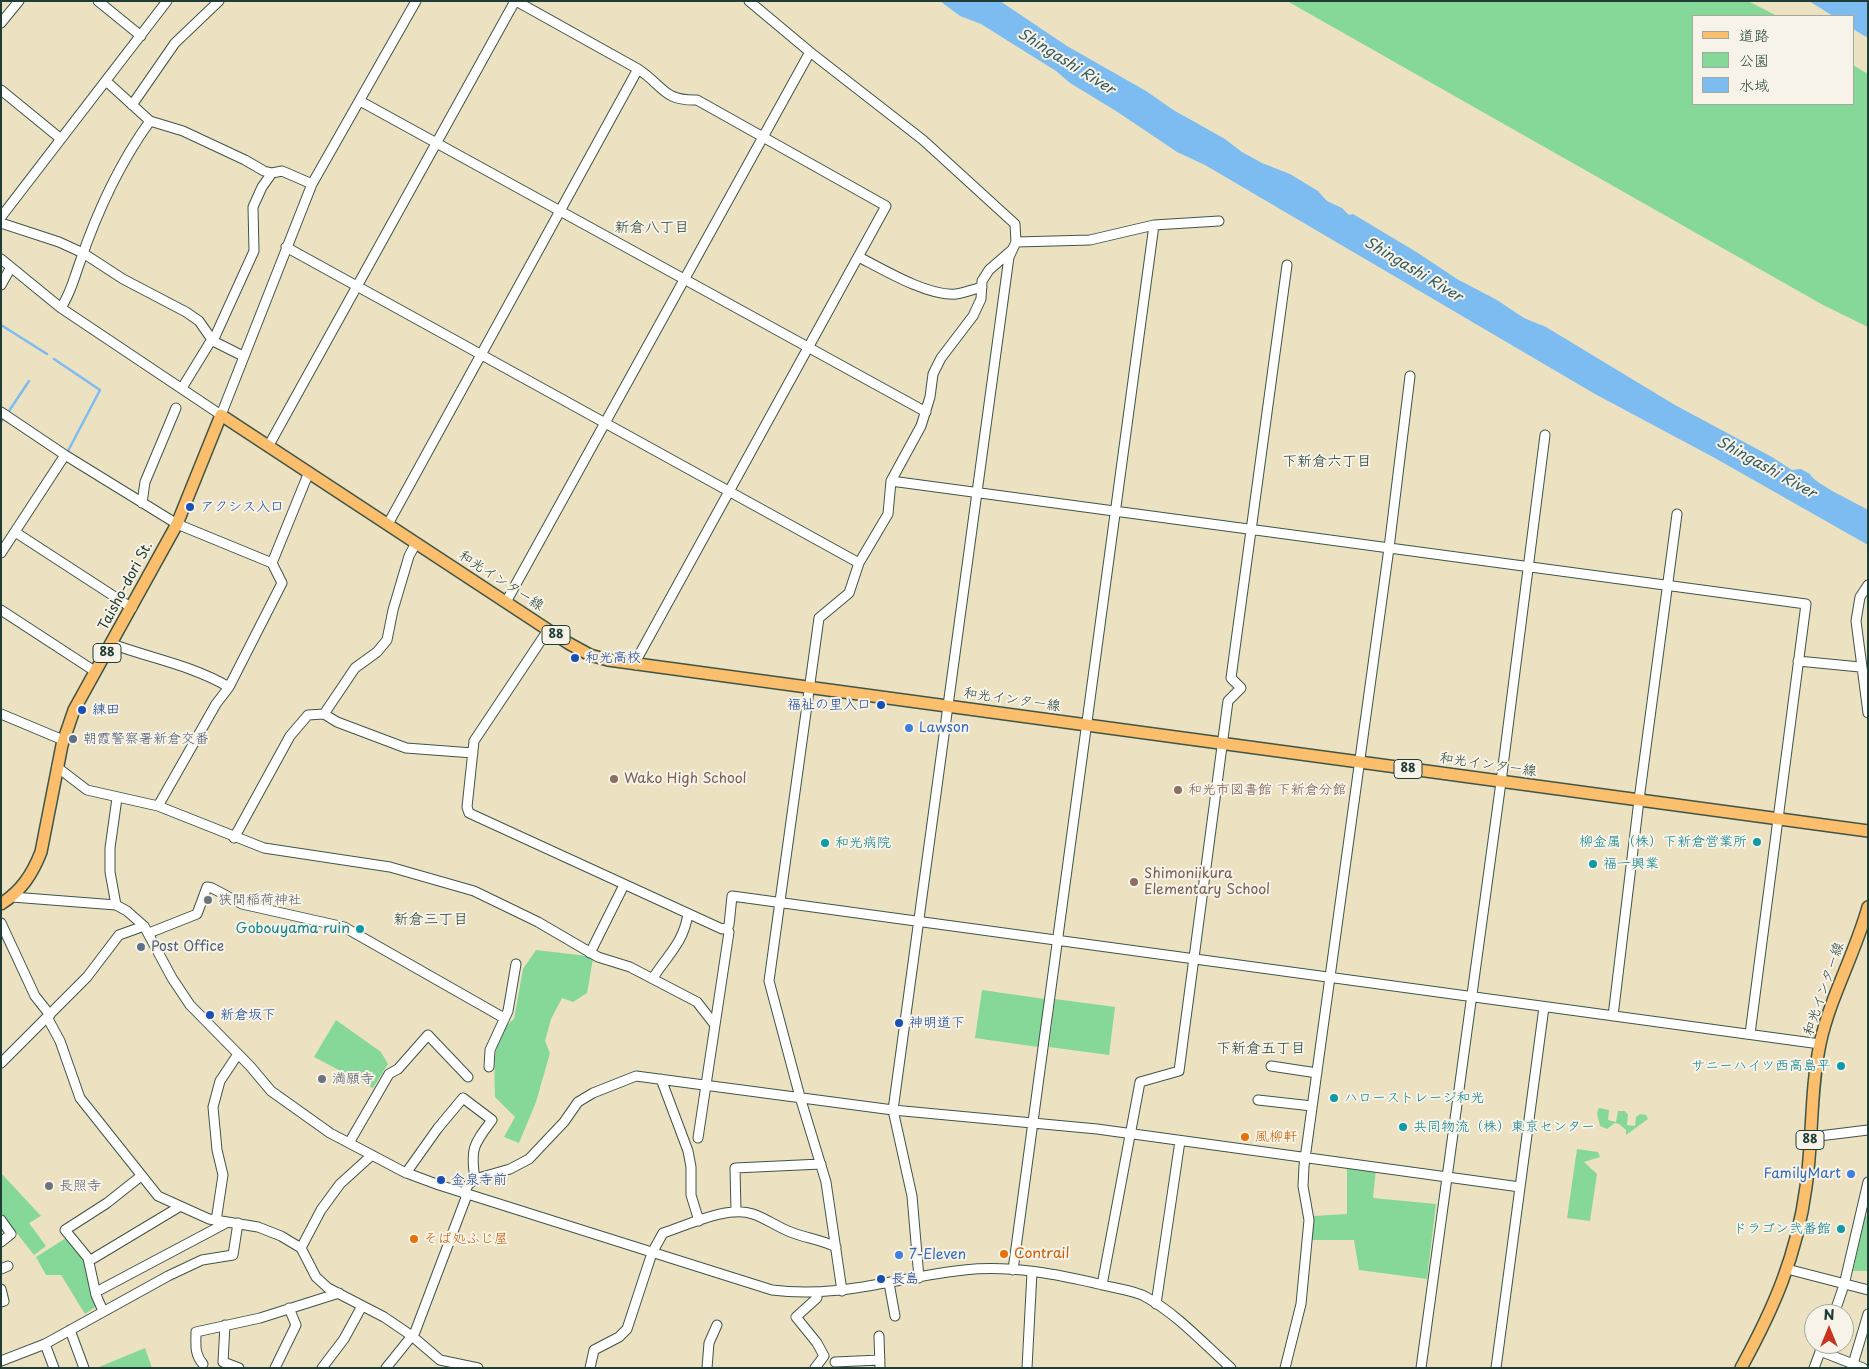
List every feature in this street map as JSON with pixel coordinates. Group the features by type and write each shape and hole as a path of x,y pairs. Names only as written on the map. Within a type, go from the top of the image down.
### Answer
{"main road":[{"name":"和光インター線","path":"221,414 548,630 590,655 636,665 1868,831"},
{"name":"Taisho-dori St.","path":"1,904 12,897 28,880 41,852 57,766 74,710 177,524 221,414"},
{"name":"和光インター線","path":"1741,1368 1781,1290 1798,1234 1806,1186 1811,1137 1813,1083 1820,1044 1868,907"}],"street":[{"path":"1,23 19,1"},
{"path":"98,1 141,36"},
{"path":"1,217 167,1"},
{"path":"132,105 181,36 218,1"},
{"path":"1,259 61,308 221,414 312,184 416,1"},
{"path":"269,445 516,1 638,69 650,77 665,93 679,101 698,100 886,206 638,658 636,665"},
{"path":"749,1 810,52 922,140 1015,224 1014,246 893,1110 912,1196 919,1278"},
{"path":"506,602 810,52"},
{"path":"388,524 638,69"},
{"path":"106,81 150,121 183,131 246,160 264,171 272,173 282,171 312,184"},
{"path":"1,90 62,139"},
{"path":"360,101 808,349 926,412"},
{"path":"61,308 73,288 84,253 117,171 150,121"},
{"path":"182,388 212,340 254,251 253,207 262,187 272,173"},
{"path":"842,1291 828,1190 800,1096 770,981 819,618 849,593 859,563 888,514 891,481 921,426 926,412 933,374 941,358 973,316 980,299 982,281 989,270 1014,246 1090,240 1154,225 1219,221"},
{"path":"1,222 59,242 84,253 124,279 186,312 199,321 212,340 243,356"},
{"path":"1013,1270 1154,225"},
{"path":"286,247 859,563"},
{"path":"859,256 907,283 931,290 954,294 982,287"},
{"path":"1102,1285 1140,1082 1179,1071 1192,959 1228,701 1241,688 1231,678 1287,265"},
{"path":"1,285 11,267"},
{"path":"1285,1368 1301,1304 1309,1220 1303,1186 1312,1106 1389,548 1410,376"},
{"path":"142,503 145,482 176,408"},
{"path":"1,412 65,455 177,524 272,562 282,583 229,687 216,704 158,806"},
{"path":"1421,1368 1501,782 1545,435"},
{"path":"1,553 65,455"},
{"path":"272,562 309,472"},
{"path":"891,481 1806,604 1750,1034"},
{"path":"1613,1016 1638,800 1678,514"},
{"path":"15,532 132,608"},
{"path":"324,714 354,668 377,652 387,640 403,574 416,543"},
{"path":"1866,588 1860,596 1856,621 1860,667 1868,713"},
{"path":"1,610 96,672"},
{"path":"548,630 474,740 467,807 469,813 688,914 722,929 727,928"},
{"path":"112,644 165,663 180,664 206,674 229,687"},
{"path":"1798,661 1860,667"},
{"path":"1,714 64,740"},
{"path":"234,838 299,724 308,715 324,714 337,722 406,748 473,753"},
{"path":"57,766 87,790 158,806 234,838 274,850 390,867 474,892 538,922 590,953 630,967 697,1002 715,1025"},
{"path":"116,905 110,864 117,798"},
{"path":"590,953 624,885"},
{"path":"1,1062 87,977 119,935 147,930 197,914 207,887 242,904 344,927 504,1018"},
{"path":"698,1138 730,932 727,928 732,896 1820,1044"},
{"path":"12,897 116,905 127,911 147,930 181,993 282,1101 330,1133 406,1173 466,1194 772,1290 817,1294 964,1270 1013,1270 1066,1275 1136,1293 1156,1304 1231,1368"},
{"path":"653,978 661,965 673,952 686,926 688,914"},
{"path":"1,923 34,996 48,1016 60,1041 80,1098 158,1196 179,1207 216,1221 258,1228 281,1236 301,1248 316,1277 338,1293 412,1336 440,1360 478,1368"},
{"path":"489,1068 490,1050 504,1018 516,964"},
{"path":"1496,1368 1544,1007"},
{"path":"348,1143 389,1074 398,1070 428,1035 468,1077"},
{"path":"216,1221 223,1175 212,1106 220,1081 238,1054"},
{"path":"1271,1066 1317,1073"},
{"path":"390,1366 412,1336 442,1265 468,1185 475,1179 510,1169 529,1159 564,1122 578,1102 593,1093 636,1076 800,1096 893,1110 1131,1134 1520,1187"},
{"path":"660,1079 688,1151 692,1167 691,1196 699,1222"},
{"path":"406,1173 438,1128 463,1098 492,1120 474,1144 472,1161 475,1179"},
{"path":"1258,1100 1312,1106"},
{"path":"1811,1137 1868,1130"},
{"path":"1156,1304 1180,1141"},
{"path":"301,1248 321,1210 340,1184 372,1155"},
{"path":"736,1211 735,1168 820,1164"},
{"path":"103,1311 96,1292 89,1261 65,1230 107,1203 141,1176"},
{"path":"1837,1304 1865,1210 1868,1182"},
{"path":"89,1261 179,1207"},
{"path":"590,1368 594,1350 619,1337 628,1329 652,1253 663,1233 736,1211 751,1213 788,1231 824,1241 836,1247"},
{"path":"1,1220 11,1234 1,1242"},
{"path":"96,1292 233,1223"},
{"path":"1,1361 45,1344 103,1311 202,1260 232,1255 233,1223"},
{"path":"1787,1269 1868,1290"},
{"path":"1027,1368 1032,1272"},
{"path":"889,1283 895,1316"},
{"path":"1,1289 4,1301 1,1302"},
{"path":"203,1364 198,1358 196,1350 196,1332 225,1324 260,1318 338,1293"},
{"path":"817,1294 817,1298 796,1317 817,1343 824,1356 837,1365 880,1364 879,1336"},
{"path":"322,1368 344,1339 362,1306"},
{"path":"275,1368 296,1325 289,1308"},
{"path":"1853,1364 1868,1314"},
{"path":"225,1324 223,1362 239,1368"},
{"path":"707,1368 709,1343 717,1325"},
{"path":"70,1330 84,1368"},
{"path":"45,1344 54,1368"},
{"path":"1814,1368 1819,1354"},
{"path":"1833,1354 1864,1368"},
{"path":"816,1368 824,1356"}],"green space":[{"path":"1287,1 1748,1 1775,15 1692,15 1692,105 1854,105 1854,66 1868,74 1868,327 1823,305"},
{"path":"536,950 587,956 593,959 587,993 573,1002 562,998 551,1019 545,1041 550,1053 536,1102 519,1143 504,1137 515,1117 495,1097 495,1065 497,1044 506,1026 514,1019 523,969"},
{"path":"982,990 1045,999 1038,1047 975,1038"},
{"path":"1055,999 1115,1007 1109,1055 1049,1047"},
{"path":"336,1020 381,1052 388,1064 373,1088 314,1057"},
{"path":"1599,1108 1609,1110 1608,1120 1616,1122 1618,1111 1625,1111 1628,1115 1627,1125 1635,1126 1636,1117 1640,1114 1646,1115 1648,1119 1626,1135 1626,1130 1619,1124 1615,1123 1607,1129 1600,1126 1597,1113"},
{"path":"1577,1149 1598,1152 1600,1157 1584,1162 1597,1174 1590,1221 1567,1218"},
{"path":"1347,1167 1376,1169 1373,1198 1436,1204 1427,1279 1359,1270 1354,1240 1312,1240 1313,1216 1347,1214"},
{"path":"1,1173 41,1216 29,1223 46,1246 34,1255 1,1213"},
{"path":"1868,1215 1868,1271 1853,1271 1865,1217"},
{"path":"66,1238 84,1261 97,1306 85,1314 61,1275 46,1275 36,1257"},
{"path":"145,1348 152,1368 99,1367"}],"water":[{"name":"Shingashi River","path":"940,1 1000,1 1067,46 1146,91 1175,111 1225,139 1242,152 1262,163 1290,174 1318,191 1327,201 1342,208 1349,215 1353,214 1457,279 1497,300 1524,318 1546,327 1675,405 1772,457 1792,470 1801,469 1810,474 1828,488 1868,510 1868,545 1713,457 1595,394 1205,165 1177,152 1070,83 1056,71 981,24 960,16"},
{"path":"1809,1 1868,1 1868,38 1854,30 1854,15 1831,15"}],"waterway":[{"path":"1,325 47,354"},
{"path":"54,359 100,390 68,451"},
{"path":"9,411 29,381"}],"place":[{"name":"アクシス入口","path":"190,507"},
{"name":"和光高校","path":"575,658"},
{"name":"福祉の里入口","path":"881,705"},
{"name":"練田","path":"82,710"},
{"name":"Lawson","path":"909,728"},
{"name":"朝霞警察署新倉交番","path":"73,739"},
{"name":"Wako High School","path":"614,779"},
{"name":"和光市図書館 下新倉分館","path":"1178,790"},
{"name":"柳金属（株）下新倉営業所","path":"1757,842"},
{"name":"和光病院","path":"825,843"},
{"name":"福一興業","path":"1593,864"},
{"name":"Shimoniikura Elementary School","path":"1134,882"},
{"name":"狭間稲荷神社","path":"208,900"},
{"name":"Gobouyama ruin","path":"360,929"},
{"name":"Post Office","path":"141,947"},
{"name":"新倉坂下","path":"210,1015"},
{"name":"神明道下","path":"899,1023"},
{"name":"サニーハイツ西高島平","path":"1841,1066"},
{"name":"満願寺","path":"322,1079"},
{"name":"ハローストレージ和光","path":"1334,1098"},
{"name":"共同物流（株）東京センター","path":"1403,1127"},
{"name":"風柳軒","path":"1245,1137"},
{"name":"FamilyMart","path":"1851,1174"},
{"name":"金泉寺前","path":"441,1180"},
{"name":"長照寺","path":"49,1186"},
{"name":"ドラゴン弐番館","path":"1841,1229"},
{"name":"そば処ふじ屋","path":"414,1239"},
{"name":"Contrail","path":"1004,1254"},
{"name":"7-Eleven","path":"899,1255"},
{"name":"長島","path":"881,1279"}],"district":[{"name":"新倉八丁目","path":"652,228"},
{"name":"下新倉六丁目","path":"1327,462"},
{"name":"新倉三丁目","path":"431,920"},
{"name":"下新倉五丁目","path":"1261,1049"}]}
